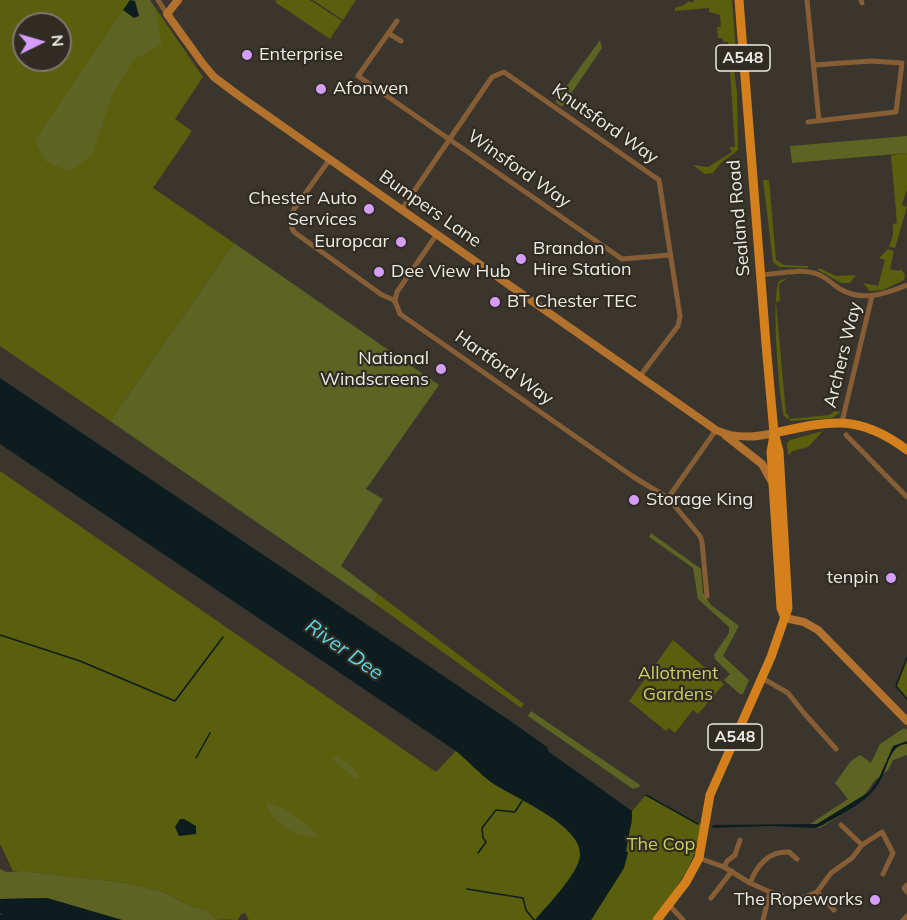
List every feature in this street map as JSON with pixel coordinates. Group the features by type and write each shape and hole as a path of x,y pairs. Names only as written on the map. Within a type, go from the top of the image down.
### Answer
{"main road":[{"name":"Sealand Road","path":"657,920 686,882 699,858 710,795 762,678 788,608 779,452 774,433 739,0"},
{"path":"774,433 821,423 842,422 879,432 907,450"},
{"name":"Sealand Road","path":"774,433 771,452 772,482 781,608 785,618"}],"street":[{"name":"Bumpers Lane","path":"158,0 214,76 330,159 719,431 749,437 774,433"},
{"path":"167,14 178,0"},
{"path":"807,0 819,121"},
{"path":"397,21 388,33 400,41"},
{"name":"Winsford Way","path":"388,33 358,76 622,259 670,255"},
{"path":"808,122 896,112 902,63 872,61 814,65"},
{"name":"Knutsford Way","path":"402,209 492,77 504,72 659,180 681,316 678,326 640,376"},
{"name":"Hartford Way","path":"330,159 294,209 290,218 294,232 382,295 394,300 400,314 632,476 668,498 700,536 707,596"},
{"path":"396,305 398,292 437,234"},
{"path":"761,275 802,271 816,273 840,289 855,295 873,296 907,285"},
{"name":"Archers Way","path":"842,422 873,296"},
{"path":"668,498 719,431 762,464 772,482"},
{"path":"846,435 907,497"},
{"path":"749,437 750,454"},
{"path":"785,618 804,622 818,630 907,721"},
{"path":"762,678 788,693 836,749"},
{"path":"841,825 862,845"},
{"path":"843,836 847,831"},
{"path":"699,858 724,867 770,892 794,899 802,898 817,892 831,873 852,858 862,845 882,832 893,853 884,869"},
{"path":"724,867 727,861 735,855 740,840"},
{"path":"750,883 766,858 777,853 793,851 797,859"},
{"path":"722,898 713,895 732,871"},
{"path":"761,919 770,892"},
{"path":"817,892 834,910"},
{"path":"669,905 683,920"},
{"path":"903,920 907,916"}],"green space":[{"path":"0,0 150,0 203,77 175,119 192,131 153,188 234,243 110,421 0,346"},
{"path":"130,0 150,0 155,8 162,44 133,60 112,96 92,155 70,171 46,162 35,140"},
{"path":"277,0 310,0 342,21 330,39 275,2"},
{"path":"313,0 356,0 343,20"},
{"path":"694,0 732,0 736,51 734,70 737,93 738,150 720,164 713,173 705,174 693,165 708,167 732,152 729,147 735,147 728,42 718,38 717,27 721,27 720,15 709,12 709,8 675,11 675,8 689,1 692,3"},
{"path":"600,40 602,48 562,107 555,102"},
{"path":"907,136 907,153 792,163 790,146"},
{"path":"907,153 907,189 902,205 907,207 895,248 889,247 893,235 893,224 897,223 891,155"},
{"path":"763,180 769,180 776,260 784,265 808,266 808,268 779,267 773,262"},
{"path":"234,243 439,385 366,489 383,499 341,566 378,594 374,603 110,421"},
{"path":"888,249 894,251 890,269 899,271 901,269 905,275 904,280 883,290 870,291 863,283 878,286 885,260 879,258"},
{"path":"819,268 836,276 856,275 850,283 841,283 818,270"},
{"path":"789,277 779,284 780,301 776,302 779,281"},
{"path":"776,304 786,414 789,419 841,412 832,418 791,421 784,416 778,369"},
{"path":"823,431 808,447 793,451 788,455 787,443 790,440"},
{"path":"0,471 436,772 456,751 491,782 559,823 571,834 578,845 580,856 568,880 535,920 249,920 245,913 241,914 238,920 215,919 207,910 188,905 164,892 127,883 13,871 0,844"},
{"path":"651,533 701,569 703,593 711,605 739,626 723,656 749,680 743,694 724,680 730,674 715,659 714,655 729,633 729,627 698,599 693,568 649,537"},
{"path":"378,594 524,704 521,708 374,603"},
{"name":"Allotment Gardens","path":"673,640 724,684 698,714 693,710 675,733 669,728 666,731 629,701"},
{"path":"907,658 907,699 896,686"},
{"path":"531,711 640,785 639,787 633,789 528,716"},
{"path":"904,728 907,730 907,755 893,760 888,770 875,780 858,804 820,828 815,828 810,824 848,799 835,783 851,761 860,755 871,763 880,744"},
{"path":"337,756 349,763 359,775 358,779 354,779 336,763 333,757"},
{"name":"The Cop","path":"646,795 702,825 689,865 677,887 652,920 591,920 624,868 632,811"},
{"path":"265,802 295,816 320,837 302,836 289,830 274,818"},
{"path":"0,869 6,872 24,871 127,883 164,892 188,905 207,910 215,919 228,920 122,920 47,898 0,899"}],"water":[{"path":"130,0 135,1 139,16 134,18 123,10"},
{"name":"River Dee","path":"0,378 509,720 547,747 549,752 632,811 626,851 628,853 624,868 591,920 535,920 562,889 578,863 580,856 578,845 571,833 545,813 491,782 456,751 0,444"},
{"path":"907,741 907,744 901,745 893,752 881,779 870,794 856,806 823,825 816,828 770,826 712,828 713,825 817,824 869,792 879,778 893,746"},
{"path":"180,819 196,826 196,834 179,836 175,827"},
{"path":"47,898 122,920 0,920 0,915 3,914 0,913 0,899"}],"waterway":[{"path":"0,635 80,661 175,701 223,637"},
{"path":"907,658 896,686 907,699"},
{"path":"196,758 210,733"},
{"path":"646,795 698,824"},
{"path":"478,853 486,842 482,828 496,810 515,812 522,801"},
{"path":"467,889 523,898 526,910 534,920"}],"place":[{"name":"Enterprise","path":"247,55"},
{"name":"Afonwen","path":"321,89"},
{"name":"Chester Auto Services","path":"369,209"},
{"name":"Europcar","path":"401,242"},
{"name":"Brandon Hire Station","path":"521,259"},
{"name":"Dee View Hub","path":"379,272"},
{"name":"BT Chester TEC","path":"495,302"},
{"name":"National Windscreens","path":"441,369"},
{"name":"Storage King","path":"634,500"},
{"name":"tenpin","path":"891,578"},
{"name":"The Ropeworks","path":"875,900"}]}
